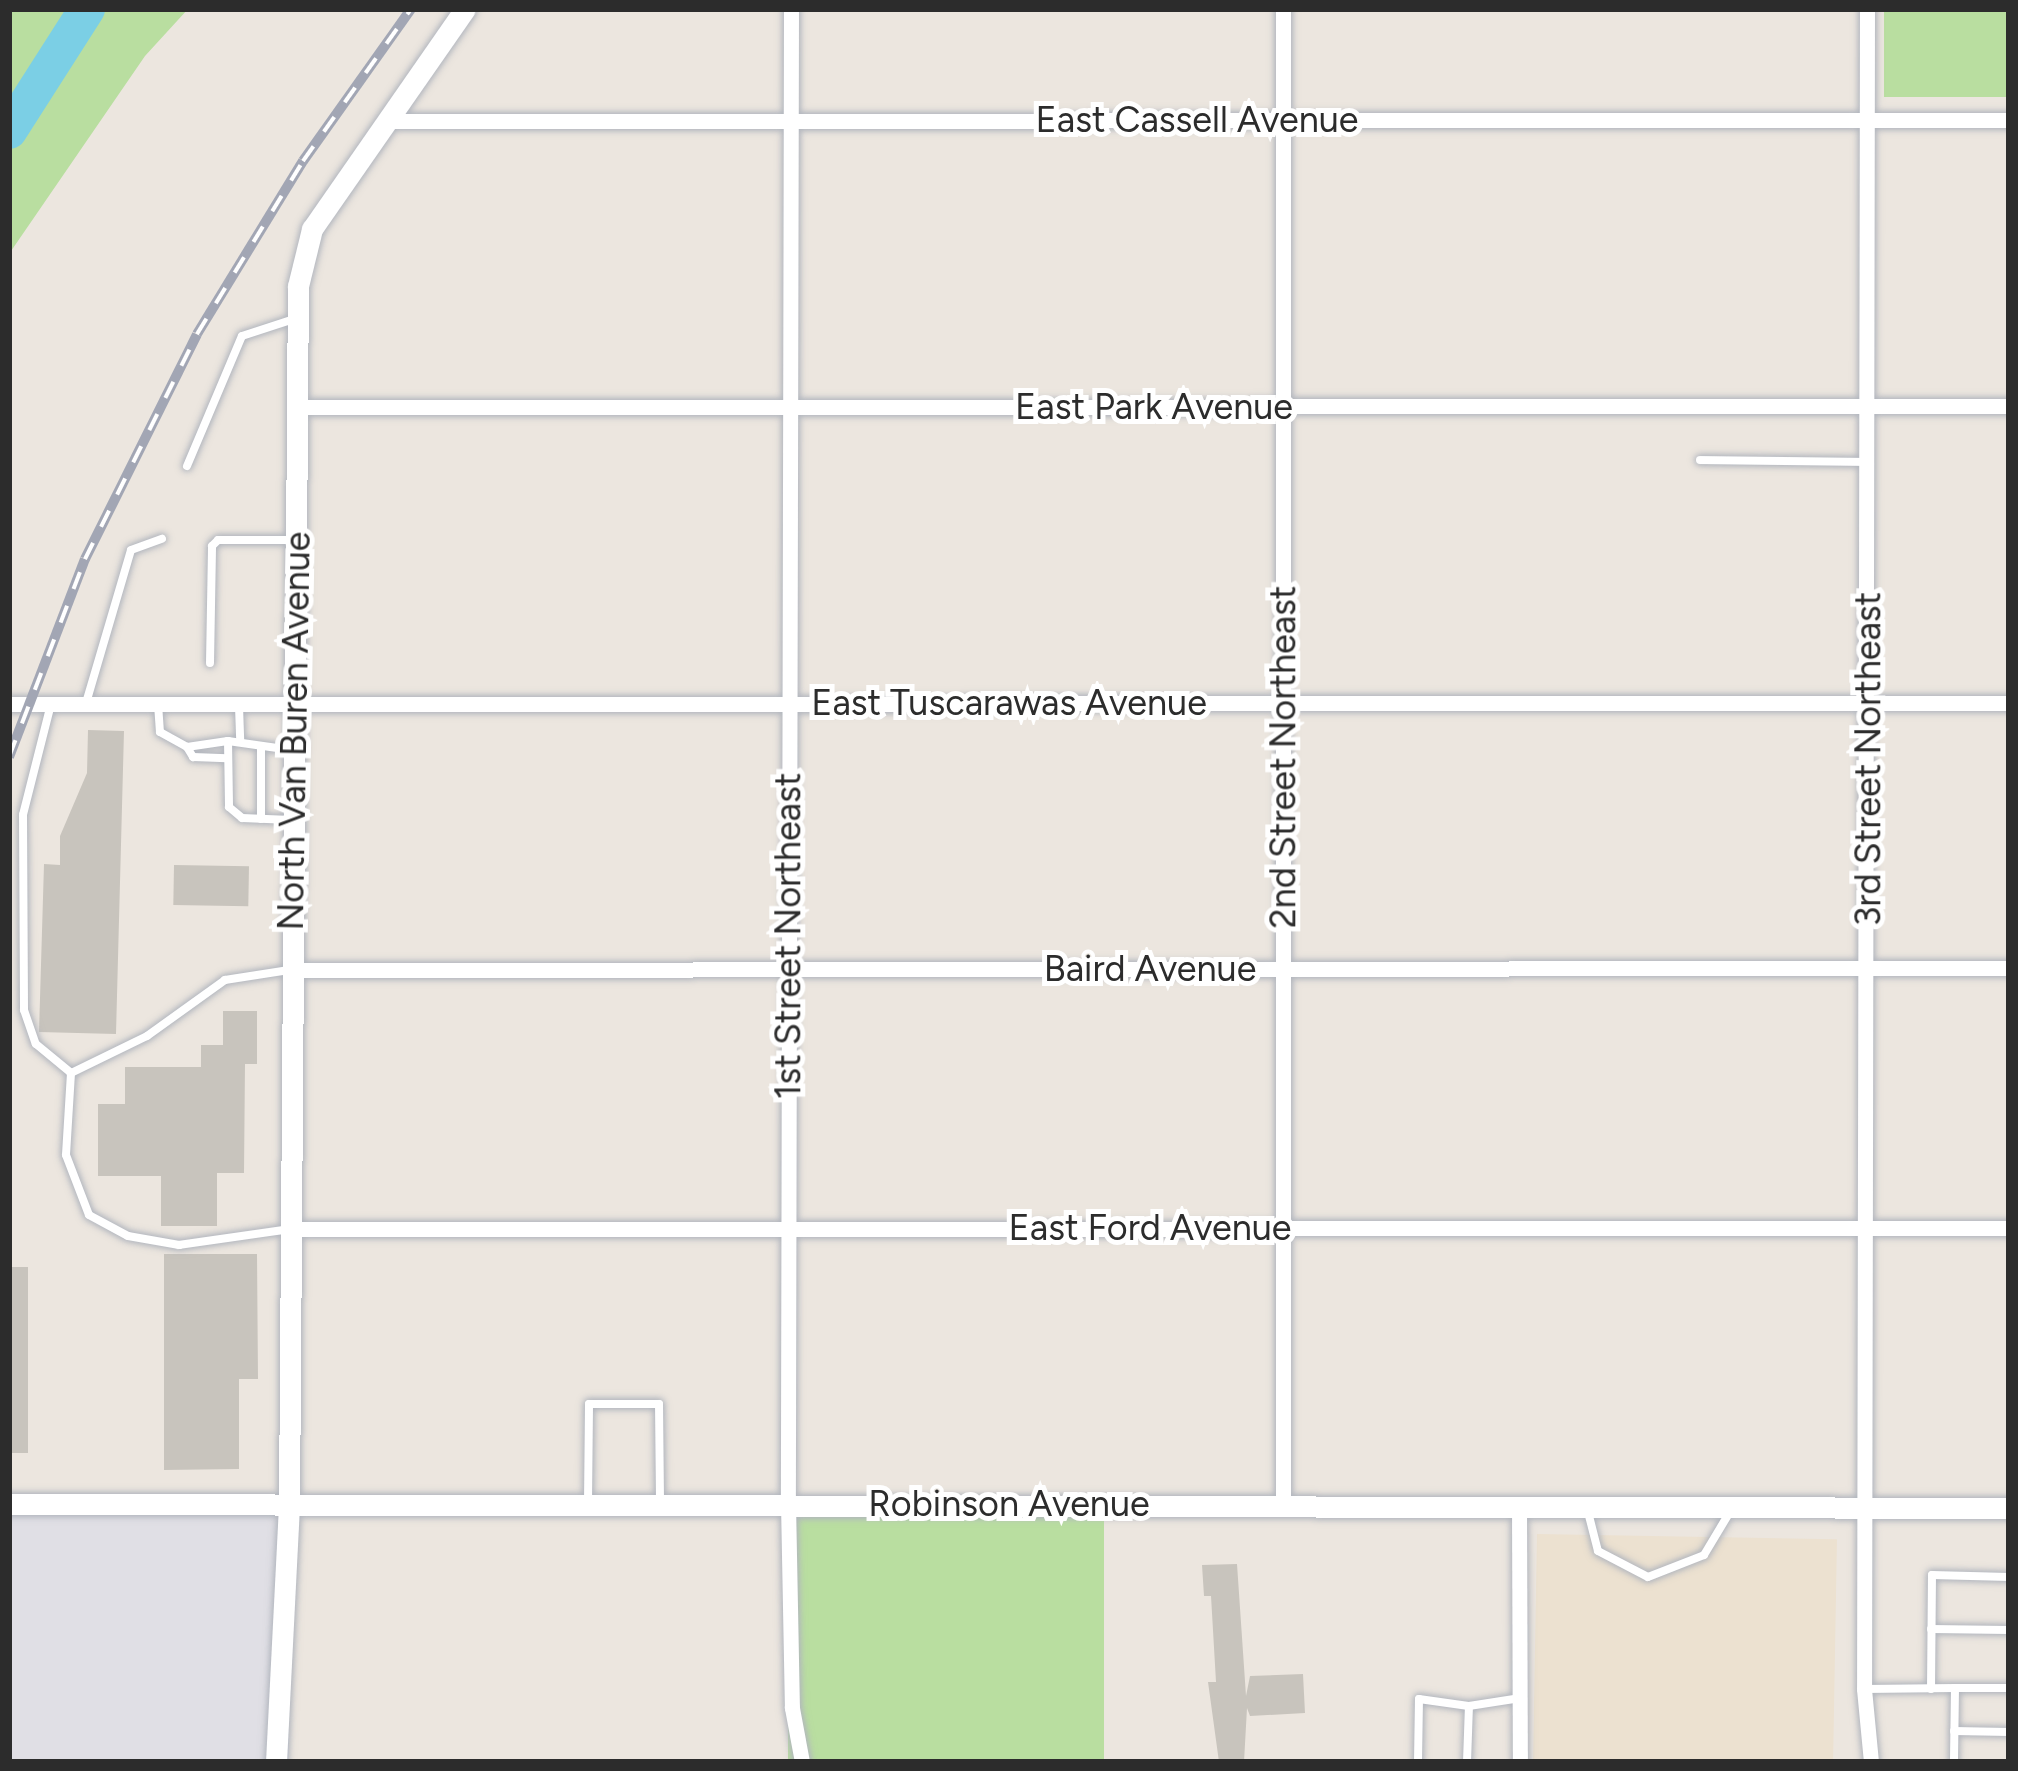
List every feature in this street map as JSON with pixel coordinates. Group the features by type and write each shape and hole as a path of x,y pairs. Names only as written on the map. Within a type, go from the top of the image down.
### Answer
{"main road":[{"name":"North Van Buren Avenue","path":"276,1762 289,1504 298,318 307,238 465,9"},
{"name":"Robinson Avenue","path":"9,1504 2009,1508"}],"street":[{"name":"1st Street Northeast","path":"791,9 788,1503 792,1708 802,1762"},
{"name":"2nd Street Northeast","path":"1282,1505 1283,9"},
{"name":"3rd Street Northeast","path":"1867,9 1864,1689 1871,1762"},
{"name":"East Cassell Avenue","path":"385,121 2009,120"},
{"name":"East Park Avenue","path":"298,407 2009,406"},
{"name":"East Tuscarawas Avenue","path":"9,704 2009,703"},
{"name":"Baird Avenue","path":"291,970 2009,968"},
{"name":"East Ford Avenue","path":"292,1229 2009,1228"},
{"path":"1520,1506 1520,1762"}],"lane":[{"path":"187,466 242,336 298,318"},
{"path":"1700,460 1869,462"},
{"path":"85,704 131,550 162,539"},
{"path":"210,663 212,547 218,540 297,540"},
{"path":"51,704 23,815 24,1010 36,1044 71,1073"},
{"path":"158,704 160,732 187,747 193,757 227,758"},
{"path":"239,704 240,741"},
{"path":"228,741 229,807 261,819 292,820"},
{"path":"187,747 240,741 261,749 293,750"},
{"path":"261,749 261,819"},
{"path":"71,1073 147,1036 225,980 291,970"},
{"path":"71,1073 66,1155 89,1215 128,1235 179,1245 292,1229"},
{"path":"588,1503 589,1404 659,1404 660,1503"},
{"path":"1587,1506 1598,1551 1648,1576 1683,1570 1704,1555 1732,1507"},
{"path":"1930,1689 1932,1575 2009,1577"},
{"path":"1931,1629 2009,1630"},
{"path":"1954,1762 1955,1688"},
{"path":"1864,1689 2009,1688"},
{"path":"1418,1762 1418,1699 1468,1706 1520,1698"},
{"path":"1467,1762 1468,1706"},
{"path":"1954,1731 2009,1732"}],"shaded area":[{"path":"9,1504 289,1504 289,1762 9,1762"},
{"path":"1537,1534 1837,1539 1833,1762 1533,1762"}],"green space":[{"path":"9,9 188,9 145,56 9,254"},
{"path":"1884,9 2009,9 2009,97 1884,97"},
{"path":"788,1503 1104,1503 1104,1762 788,1762"}],"building":[{"path":"88,730 124,731 116,1034 39,1032 44,864 60,865 60,836 87,773"},
{"path":"174,865 249,866 248,906 173,905"},
{"path":"223,1011 257,1011 257,1064 245,1064 244,1173 217,1173 217,1226 161,1226 161,1176 98,1176 98,1104 125,1104 125,1067 201,1067 201,1045 223,1045"},
{"path":"164,1254 257,1254 258,1379 239,1379 239,1469 164,1470"},
{"path":"9,1267 28,1267 28,1453 9,1453"},
{"path":"1237,1564 1246,1696 1250,1676 1303,1674 1305,1713 1250,1716 1247,1708 1244,1762 1219,1762 1208,1682 1216,1682 1211,1596 1204,1596 1202,1565"}],"waterway":[{"path":"9,131 87,9"}],"railway":[{"path":"9,757 85,559 197,334 303,161 411,9"}]}
